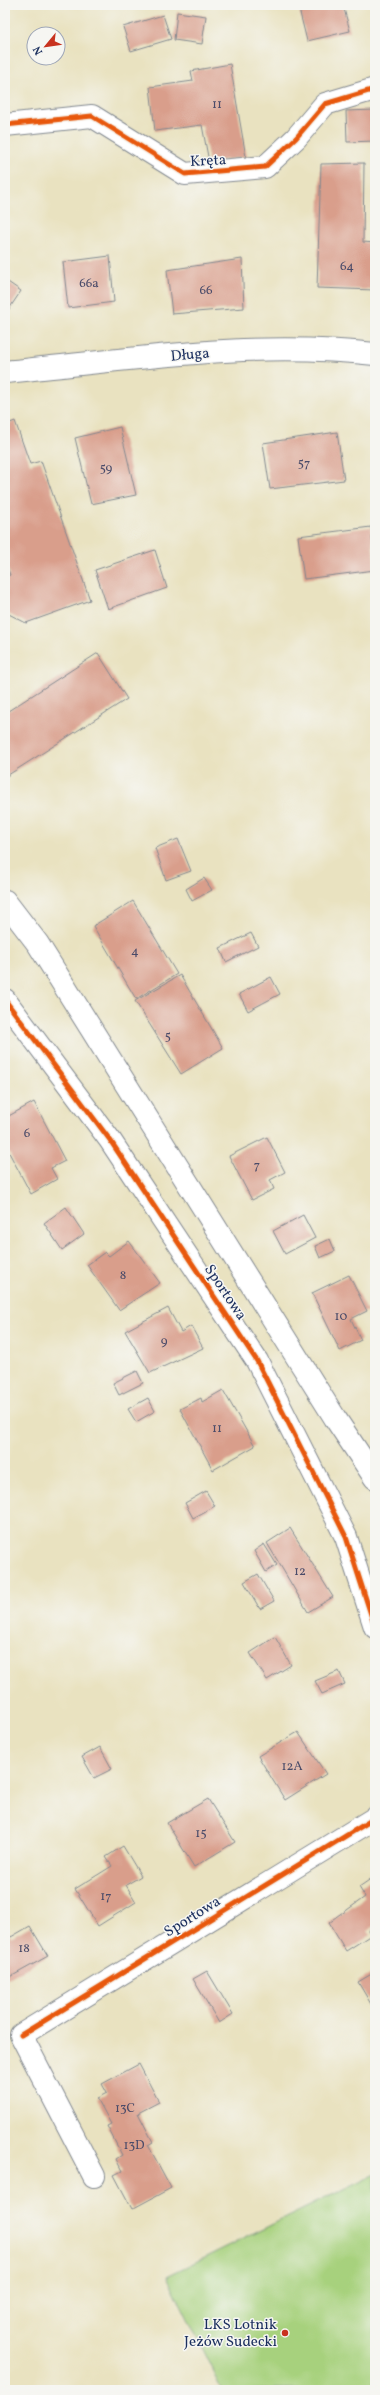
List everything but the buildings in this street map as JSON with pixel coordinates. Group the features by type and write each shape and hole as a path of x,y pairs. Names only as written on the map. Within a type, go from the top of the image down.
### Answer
{"street":[{"name":"Kręta","path":"5,125 92,116 185,174 265,167 296,138 325,104 375,89"},
{"name":"Długa","path":"5,372 208,351 344,350 375,354"},
{"path":"5,901 38,944 335,1418 375,1478"},
{"name":"Sportowa","path":"5,1000 110,1140 257,1361 370,1587 375,1627"},
{"name":"Sportowa","path":"94,2176 21,2035 375,1818"}],"green space":[{"name":"LKS Lotnik Jeżów Sudecki","path":"375,2174 375,2390 223,2390 167,2276"}],"cycle path":[{"path":"5,125 92,116 185,174 265,167 296,138 325,104 375,89"},
{"path":"5,1000 110,1140 257,1361 346,1537 375,1627"},
{"path":"21,2035 375,1818"}],"place":[{"name":"LKS Lotnik Jeżów Sudecki","path":"285,2333"}]}
